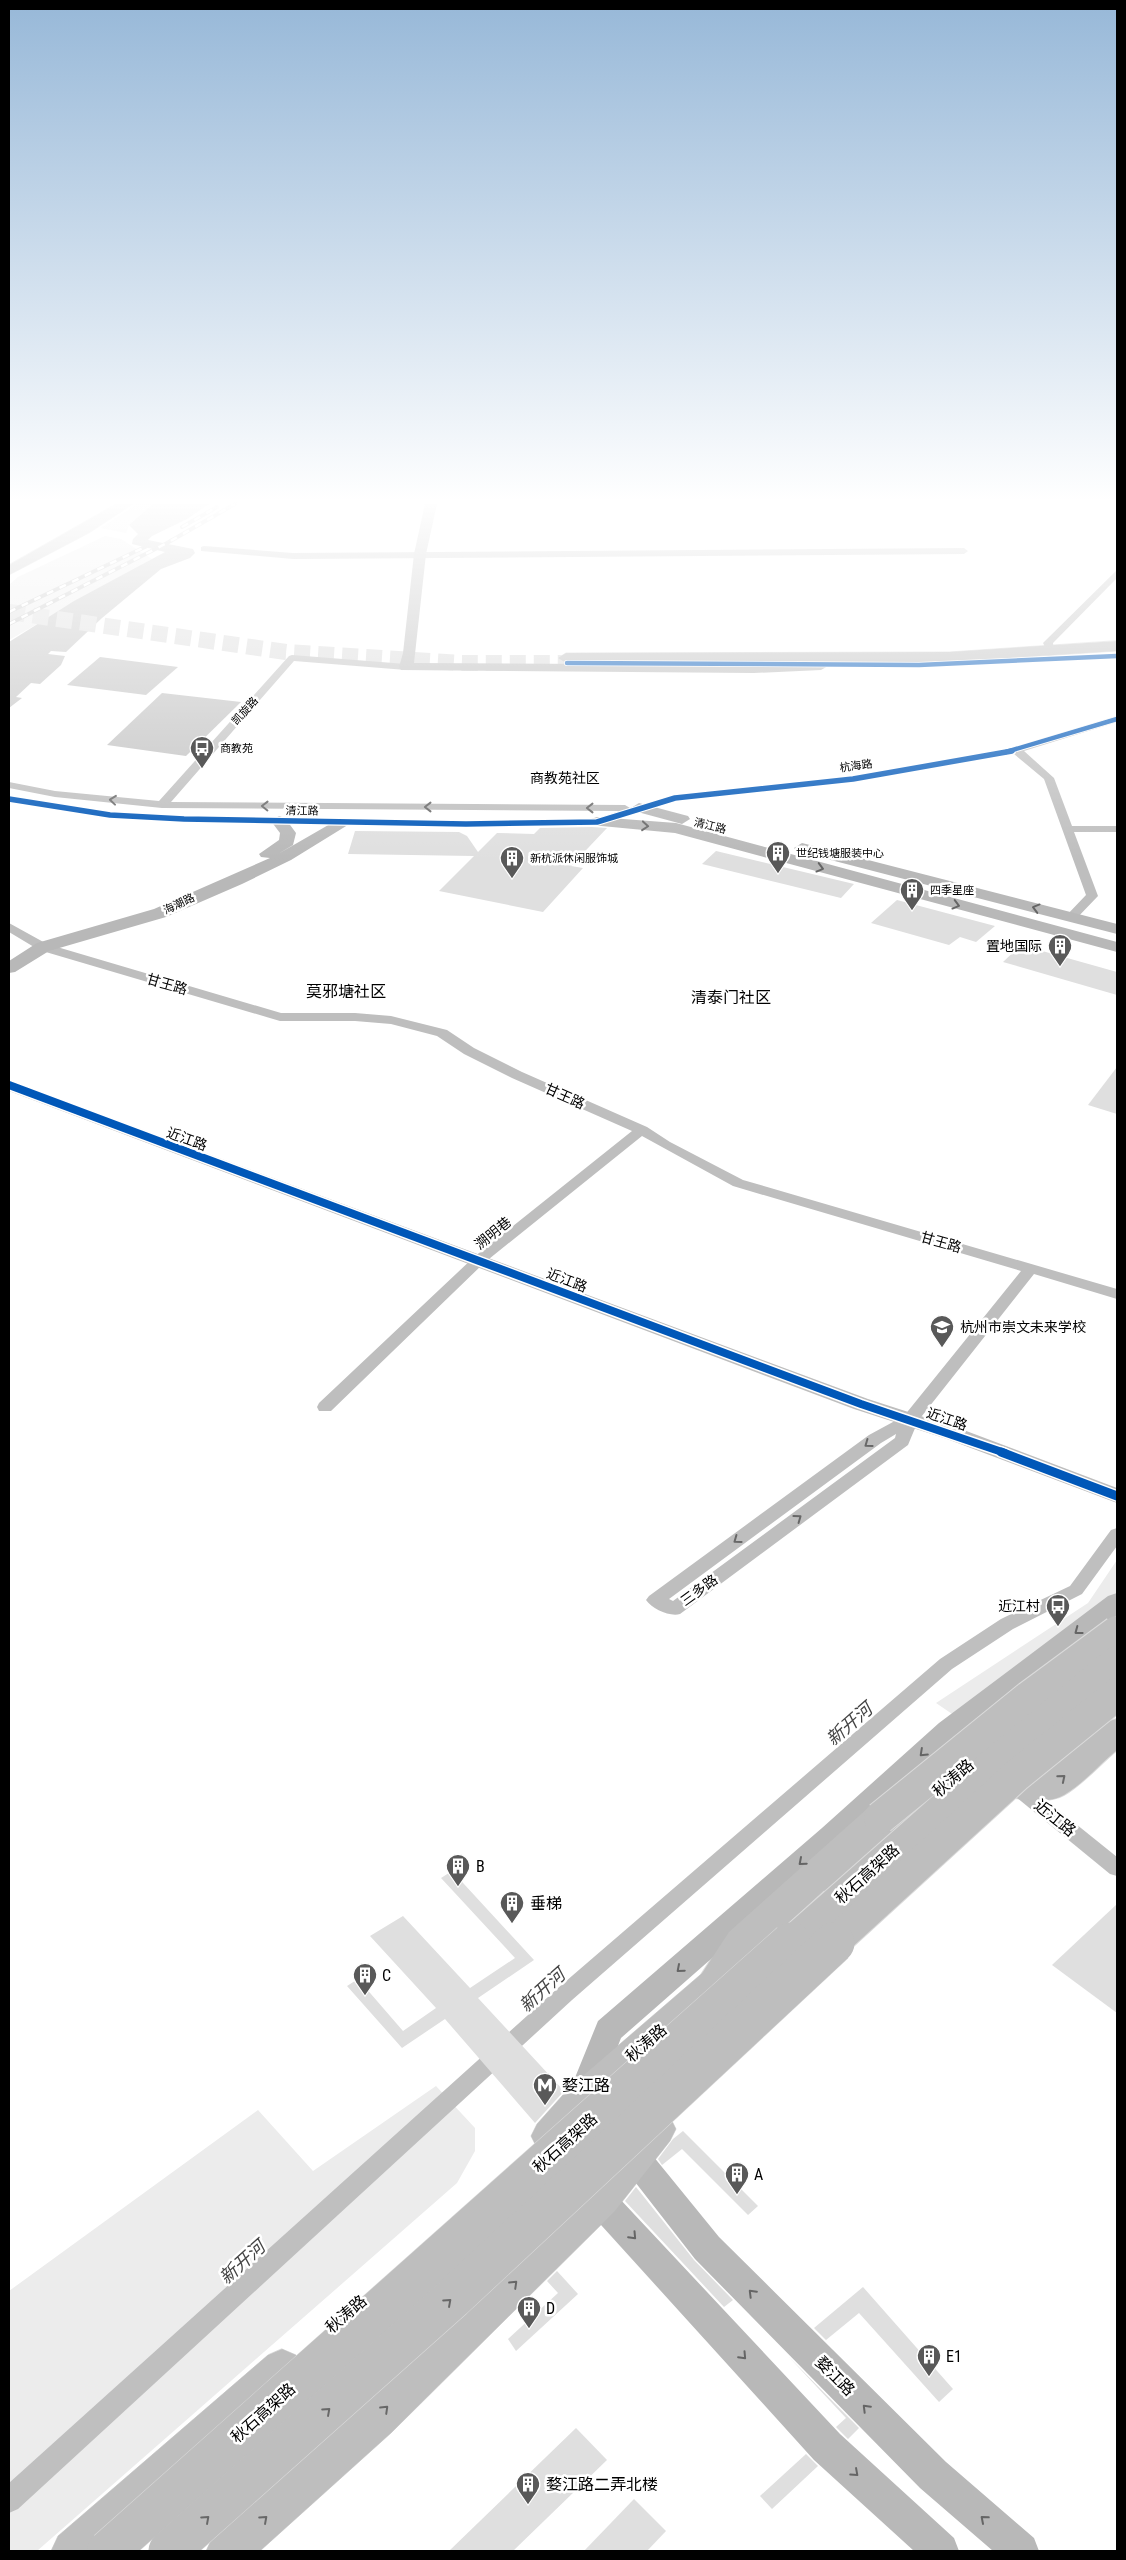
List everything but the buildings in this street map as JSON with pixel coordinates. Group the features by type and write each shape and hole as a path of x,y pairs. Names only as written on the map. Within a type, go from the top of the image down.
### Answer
{"highway":[{"path":"713,1984 742,1943 880,1818 1028,1697 1117,1632"},
{"name":"秋石高架路","path":"108,2551 913,1834 1005,1754 1117,1662"},
{"name":"秋石高架路","path":"169,2551 453,2298 934,1849 1017,1775 1117,1693"},
{"path":"1016,1786 1052,1786 1117,1731"}],"main road":[{"path":"406,667 415,653 416,623"},
{"path":"406,667 735,669 821,662 950,657 1117,646"},
{"path":"564,658 981,664 1117,656"},
{"name":"清江路","path":"639,808 900,872 1117,929"},
{"path":"279,821 288,833 287,842"},
{"name":"海潮路","path":"9,955 37,944 160,913 285,857 343,822"},
{"name":"清江路","path":"597,822 676,828 1117,947"},
{"name":"海潮路","path":"9,968 37,944 59,931 136,912 264,857 307,829 318,828 324,832"},
{"path":"582,2099 609,2030 832,1836 948,1730 1117,1602"},
{"name":"秋涛路","path":"73,2551 546,2140 582,2099 713,1984 978,1755 1117,1644"},
{"path":"228,2551 376,2418 600,2200 664,2121 862,1928 1016,1786 1091,1711 1117,1693"},
{"name":"婺江路","path":"582,2099 635,2157 707,2248 934,2475 1021,2551"},
{"path":"546,2140 827,2447 940,2551"}],"street":[{"path":"1051,651 1048,643 1068,623"},
{"name":"凯旋路","path":"162,804 292,658 406,667"},
{"name":"杭海路","path":"597,822 675,798 853,779 1016,750 1117,719"},
{"path":"1016,750 1049,778 1092,896 1071,917"},
{"name":"清江路","path":"9,785 55,794 162,804 639,808"},
{"name":"清江路","path":"9,799 110,815 343,822 597,822"},
{"path":"1068,829 1117,828"},
{"name":"甘王路","path":"9,927 37,944 280,1017 328,1016 382,1019 442,1033 469,1051 517,1075 642,1130 665,1145 738,1183 1117,1294"},
{"name":"近江路","path":"9,1085 861,1404 910,1420 1117,1496"},
{"name":"溯明巷","path":"325,1407 479,1260 642,1130"},
{"name":"三多路","path":"910,1420 875,1439 656,1600 674,1608 902,1441 910,1420 1031,1268"},
{"name":"近江路","path":"948,1730 1117,1868"}],"shaded area":[{"path":"9,623 38,623 9,640"},
{"path":"38,623 96,623 66,652 51,651 48,654 65,656 61,665 40,684 31,683 16,697 22,698 9,708 9,642"},
{"path":"100,657 178,667 146,695 67,685"},
{"path":"162,693 241,702 186,756 107,745"},
{"path":"1117,1560 1117,1645 996,1744 936,1703 1088,1603"},
{"path":"436,2086 475,2128 475,2151 457,2183 37,2551 9,2551 9,2291 258,2110 313,2171"}],"waterway":[{"name":"新开河","path":"9,2500 565,1994 946,1664 1007,1624 1076,1590 1117,1534"}],"tunnel":[{"path":"88,623 286,652 462,663 567,663"}],"cycle path":[{"path":"567,663 919,665 1117,656"},
{"path":"9,799 110,815 184,819 466,824 597,822 675,798 853,779 982,757 1016,750 1117,719"},
{"path":"9,1085 861,1404 954,1434 1117,1496"}],"place":[{"name":"商教苑","path":"202,769"},
{"name":"世纪钱塘服装中心","path":"778,874"},
{"name":"新杭派休闲服饰城","path":"512,879"},
{"name":"四季星座","path":"912,911"},
{"name":"置地国际","path":"1060,967"},
{"name":"杭州市崇文未来学校","path":"942,1348"},
{"name":"近江村","path":"1058,1627"},
{"name":"B","path":"458,1887"},
{"name":"垂梯","path":"512,1924"},
{"name":"C","path":"365,1996"},
{"name":"婺江路","path":"545,2106"},
{"name":"A","path":"737,2195"},
{"name":"D","path":"529,2329"},
{"name":"E1","path":"929,2377"},
{"name":"婺江路二弄北楼","path":"528,2505"}],"district":[{"name":"商教苑社区","path":"565,778"},
{"name":"莫邪塘社区","path":"346,991"},
{"name":"清泰门社区","path":"731,997"}]}
